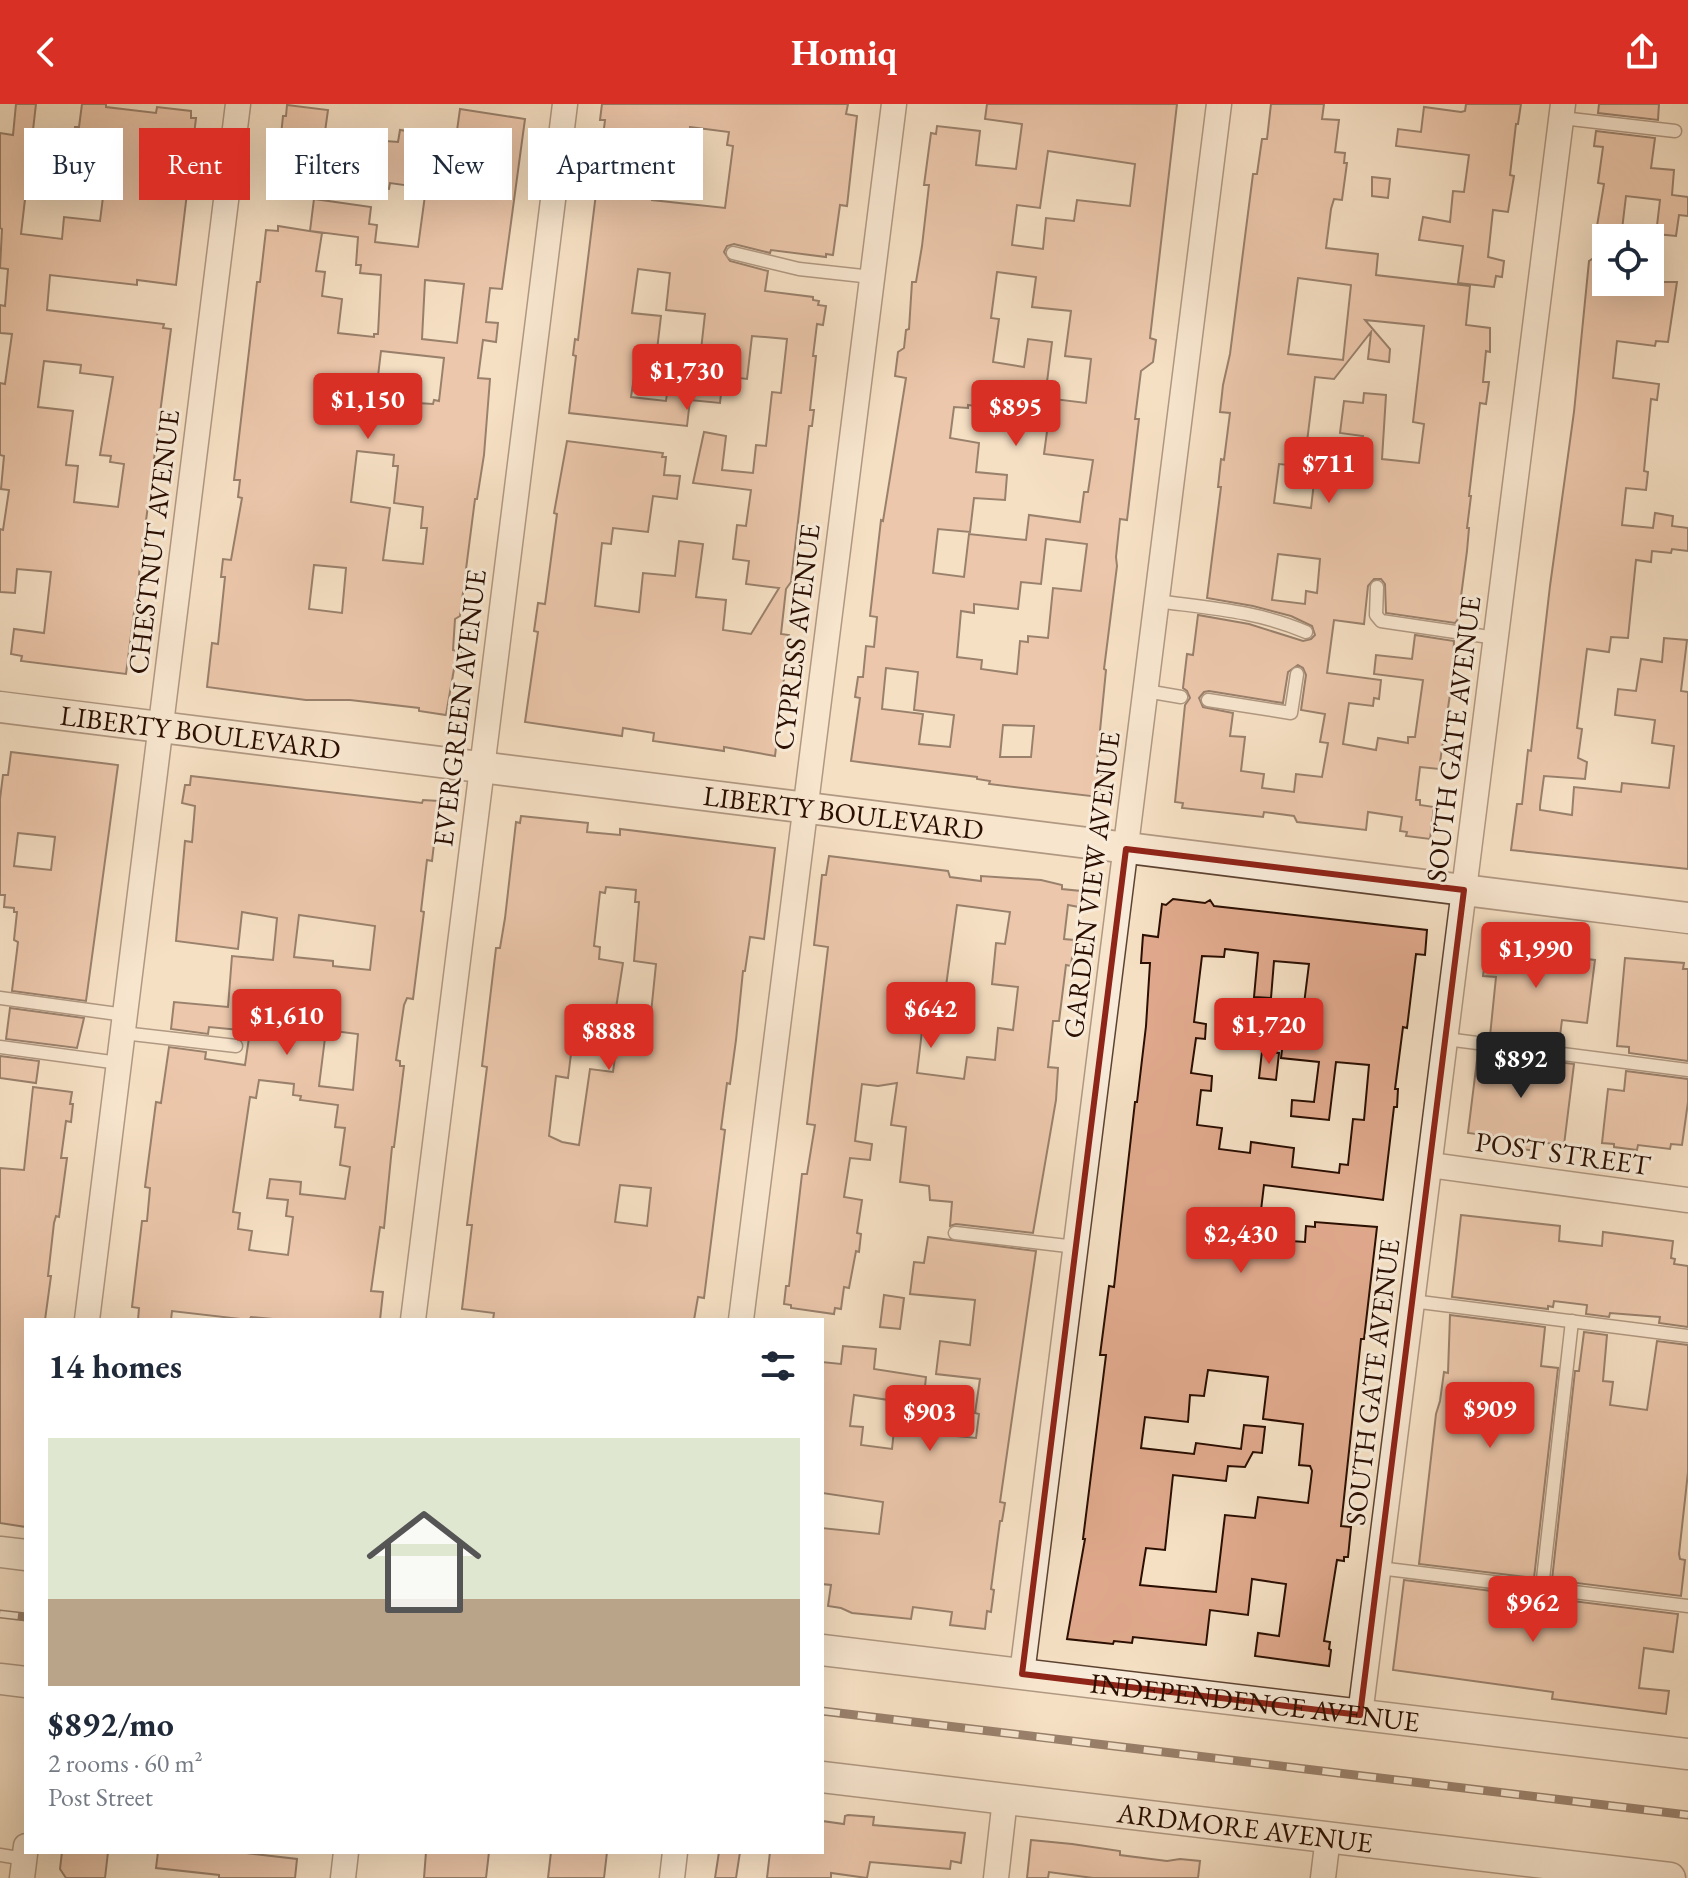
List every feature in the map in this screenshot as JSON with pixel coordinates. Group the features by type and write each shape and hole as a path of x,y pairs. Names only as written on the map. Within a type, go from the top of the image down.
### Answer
{"street":[{"name":"EVERGREEN AVENUE","path":"413,1318 565,104"},
{"name":"CYPRESS AVENUE","path":"741,1318 894,104"},
{"name":"GARDEN VIEW AVENUE","path":"1022,1674 1219,104"},
{"name":"CHESTNUT AVENUE","path":"87,1318 232,105"},
{"name":"SOUTH GATE AVENUE","path":"1360,1715 1562,111"},
{"name":"LIBERTY BOULEVARD","path":"0,707 1688,918"},
{"name":"POST STREET","path":"1430,1165 1688,1200"},
{"path":"0,1552 24,1555"},
{"name":"INDEPENDENCE AVENUE","path":"824,1650 1688,1754"},
{"path":"0,1679 24,1682"},
{"path":"1688,1747 1688,1754"},
{"name":"ARDMORE AVENUE","path":"824,1777 1658,1877"},
{"path":"996,1878 1005,1799"},
{"path":"1323,1878 1328,1837"},
{"path":"343,1878 346,1854"},
{"path":"672,1878 675,1854"}],"lane":[{"path":"1562,111 1675,131"},
{"path":"733,253 799,269 872,277"},
{"path":"1377,587 1376,615 1381,621 1496,638"},
{"path":"1157,601 1255,614 1306,632"},
{"path":"1208,700 1291,713 1297,674"},
{"path":"1146,691 1181,697"},
{"path":"0,998 236,1046"},
{"path":"1446,1039 1688,1070"},
{"path":"0,1047 119,1063"},
{"path":"955,1233 1076,1247"},
{"path":"1412,1301 1688,1336"},
{"path":"1542,1588 1572,1321"},
{"path":"1379,1568 1688,1606"},
{"path":"0,1855 24,1861"}],"highlighted area":[{"path":"1126,849 1464,890 1360,1715 1022,1674"}],"building":[{"path":"16,104 36,104 33,128 24,128 25,200 21,234 62,239 64,217 100,221 103,200 123,200 123,128 75,128 79,127 82,104 106,104 106,107 156,113 157,107 191,111 191,118 196,118 195,128 139,128 139,200 186,200 176,285 137,280 137,285 50,275 47,310 164,324 163,328 171,329 126,674 21,661 22,656 11,654 14,629 44,633 51,572 17,569 15,593 0,592 0,529 3,530 9,490 1,489 4,456 0,455 0,383 5,384 12,334 0,333 0,305 5,306 8,269 0,268 0,133 13,135","holes":["44,361 81,365 80,373 113,377 100,455 111,456 110,462 124,464 118,507 74,502 78,466 66,465 73,411 38,407"]},
{"path":"602,104 848,104 846,114 857,116 847,206 840,205 833,255 826,254 826,257 771,250 770,253 734,244 727,246 724,252 730,261 768,271 765,291 813,297 813,300 819,301 818,305 826,306 823,325 817,324 810,410 814,410 812,426 809,426 791,582 786,589 781,634 789,635 775,756 724,747 724,751 653,741 654,733 623,728 622,736 525,722 538,632 534,631 538,603 545,604 557,514 554,513 567,441 663,453 662,457 666,457 664,475 680,476 677,499 653,496 648,532 613,528 611,544 602,543 595,606 639,612 643,573 675,576 679,541 703,544 696,597 726,600 723,630 751,634 779,588 746,584 749,561 733,559 737,525 746,526 751,490 693,483 704,432 726,436 722,470 753,473 756,445 766,446 772,392 781,393 787,339 752,336 747,379 723,376 720,403 690,400 687,426 569,413 576,356 573,355 575,339 578,340 595,200 652,200 725,208 733,146 727,145 729,132 690,127 604,128 605,120 600,120","holes":["638,269 670,273 666,310 705,314 700,359 672,356 666,401 631,397 636,364 655,367 661,316 632,313"]},
{"path":"987,104 1177,104 1150,338 1156,340 1153,362 1141,371 1135,419 1139,419 1127,520 1120,519 1097,761 1103,762 1099,797 989,784 990,781 977,777 851,761 860,698 855,697 858,677 863,677 866,646 874,647 877,617 870,616 881,520 906,378 895,376 898,352 904,348 906,330 909,329 912,282 916,282 922,246 929,185 924,185 931,133 936,134 937,126 980,131 976,165 1016,169 1022,124 985,119","holes":["1048,151 1135,164 1130,206 1077,200 1074,221 1046,218 1043,249 1012,245 1017,205 1040,208","997,272 1036,277 1032,307 1071,311 1065,356 1091,359 1086,403 1045,398 1052,342 1028,339 1024,367 993,362 999,319 991,318","968,405 1022,412 1021,420 1048,424 1044,454 1093,460 1080,522 1029,515 1026,540 969,534 964,577 933,573 938,529 970,532 974,498 1005,500 1007,475 976,472 979,443 950,438 954,407 968,408","1046,539 1087,544 1081,591 1053,588 1048,638 1028,636 1028,642 1020,641 1017,674 981,669 982,660 957,657 961,611 974,613 974,604 1018,609 1021,582 1041,584","886,668 918,672 914,710 954,715 950,747 919,744 923,714 882,709","1003,725 1034,726 1031,757 1000,757"]},
{"path":"1271,104 1324,104 1322,119 1339,120 1335,152 1345,153 1344,163 1347,163 1342,200 1334,199 1331,209 1326,248 1378,254 1376,275 1470,286 1466,325 1490,328 1490,352 1486,351 1483,382 1489,382 1486,404 1480,403 1458,619 1455,623 1386,613 1385,584 1381,579 1374,579 1368,586 1364,624 1334,620 1327,673 1381,680 1379,699 1374,698 1373,706 1349,703 1343,744 1376,750 1378,738 1408,743 1408,737 1415,737 1423,680 1374,674 1376,655 1412,659 1415,635 1454,641 1452,681 1439,769 1420,767 1416,800 1420,800 1420,805 1434,807 1430,839 1406,836 1407,832 1400,831 1402,817 1368,812 1366,830 1297,822 1294,816 1264,812 1263,817 1182,808 1183,803 1175,802 1185,705 1190,698 1183,688 1187,654 1193,655 1198,615 1249,624 1303,641 1315,635 1312,626 1291,616 1207,598 1221,487 1218,487 1221,459 1224,460 1230,413 1220,412 1223,385 1230,354 1253,174 1257,174 1262,139 1267,139","holes":["1298,278 1351,285 1343,360 1288,354","1365,320 1424,326 1413,422 1424,424 1419,463 1382,459 1386,395 1364,393 1363,403 1344,401 1340,433 1363,436 1358,479 1315,474 1311,508 1274,503 1279,464 1319,468 1321,451 1306,450 1315,377 1334,379 1371,332 1368,359 1389,362 1390,349","1278,554 1320,559 1317,593 1306,591 1305,604 1272,600","1298,665 1303,668 1306,675 1301,710 1325,714 1320,742 1328,743 1322,777 1296,774 1294,792 1262,788 1264,774 1241,771 1245,737 1230,736 1233,713 1203,707 1199,698 1209,691 1283,703 1288,672"]},
{"path":"1466,104 1521,104 1516,124 1510,175 1514,176 1508,212 1493,210 1488,257 1504,261 1502,277 1496,276 1494,287 1458,283 1463,246 1419,240 1423,217 1450,222 1453,191 1464,192 1469,155 1396,146 1398,129 1421,132 1424,107 1461,112 1465,111"},
{"path":"1599,104 1659,104 1658,120 1598,113"},
{"path":"287,105 328,110 326,128 282,128 283,116 286,116"},
{"path":"460,109 525,119 502,289 490,288 486,322 498,323 496,342 483,340 478,378 490,379 484,455 475,499 460,616 455,619 453,650 461,651 459,669 454,669 446,715 419,711 419,708 350,700 306,700 207,687 212,643 218,644 225,577 221,577 223,559 231,560 242,498 238,497 240,480 234,480 266,230 278,231 278,226 322,233 316,271 325,272 322,296 342,299 338,333 374,337 378,334 381,275 360,273 361,265 356,265 358,237 310,231 314,200 371,207 369,224 377,225 375,242 418,247 424,200 512,200 512,128 457,128","holes":["425,280 464,284 457,343 422,339","381,351 444,358 439,401 434,400 433,404 401,402 402,395 376,393","357,451 394,455 393,466 398,466 394,503 423,507 421,528 427,528 423,564 383,560 390,508 351,502","314,565 346,568 342,613 309,609"]},
{"path":"400,130 404,131 404,185 390,183 388,189 388,141 398,142"},
{"path":"1596,131 1655,138 1651,168 1674,170 1672,195 1688,197 1688,216 1679,215 1676,236 1664,235 1664,224 1657,224 1660,200 1626,196 1623,224 1597,224 1604,184 1598,183 1603,147 1594,146"},
{"path":"1372,177 1390,179 1388,198 1372,196"},
{"path":"1592,259 1592,296 1664,296 1664,282 1677,282 1668,342 1656,341 1655,346 1617,341 1613,378 1659,384 1657,400 1651,399 1644,471 1648,472 1646,490 1626,488 1622,525 1653,528 1655,513 1673,516 1672,526 1688,528 1688,551 1652,551 1651,562 1636,560 1628,638 1611,637 1609,652 1587,649 1577,728 1582,729 1578,758 1587,762 1585,779 1544,776 1540,810 1572,815 1574,787 1621,792 1622,783 1669,788 1674,746 1652,743 1655,720 1615,715 1618,689 1636,691 1641,659 1662,662 1664,638 1687,640 1681,691 1688,692 1688,869 1511,850 1517,804 1522,804 1528,750 1531,751 1574,412 1589,261"},
{"path":"11,752 118,765 86,1001 12,991 18,942 14,940 17,912 14,908 4,907 5,895 0,895 0,799 3,775 8,775","holes":["18,833 55,837 51,870 14,866"]},
{"path":"191,776 422,803 423,800 439,801 432,861 427,860 413,999 407,998 404,1005 396,1060 404,1066 384,1228 380,1227 371,1291 383,1292 380,1318 232,1318 172,1311 171,1318 138,1318 139,1308 132,1307 142,1221 147,1221 150,1188 145,1187 156,1102 161,1103 169,1047 206,1052 205,1059 245,1065 250,1031 209,1027 208,1034 171,1029 174,1002 228,1007 232,956 273,960 277,918 242,912 238,949 176,941 185,841 192,842 195,806 182,803 185,785 190,785","holes":["299,915 375,926 370,970 333,966 333,961 294,957","326,1030 358,1034 353,1090 319,1086","259,1080 294,1084 293,1095 301,1096 300,1100 338,1105 335,1127 345,1128 340,1165 350,1167 345,1199 300,1194 301,1182 270,1179 267,1198 288,1200 286,1216 293,1217 288,1255 249,1250 252,1231 238,1229 240,1213 233,1212 250,1097 256,1098"]},
{"path":"521,816 588,823 587,832 620,835 620,829 775,848 764,939 750,937 743,971 730,1084 727,1083 721,1129 725,1130 704,1298 698,1297 694,1318 493,1318 494,1313 462,1309 472,1225 467,1225 487,1067 482,1066 496,948 500,948 505,918 516,822 520,823","holes":["606,887 636,890 635,902 639,902 634,961 656,964 651,1013 616,1008 623,963 599,959 600,947 594,946 600,892 605,893","574,1030 618,1035 613,1072 590,1069 579,1145 549,1136 556,1076 568,1078","620,1185 651,1188 647,1226 615,1222"]},
{"path":"829,856 948,871 950,877 981,881 981,876 1041,880 1062,885 1062,889 1081,891 1079,907 1068,905 1064,939 1074,940 1071,966 1066,965 1059,1021 1053,1021 1048,1067 1058,1068 1056,1100 1033,1233 956,1224 950,1226 952,1202 930,1200 929,1186 900,1182 906,1127 891,1125 897,1083 878,1086 862,1084 855,1141 872,1144 870,1160 850,1158 844,1197 862,1200 857,1233 861,1234 859,1252 856,1251 849,1288 844,1287 841,1309 835,1308 834,1314 791,1308 791,1305 784,1304 786,1286 789,1286 802,1174 807,1174 815,1125 807,1124 828,947 814,945 822,875 826,875","holes":["957,905 1010,912 1005,944 996,943 992,984 1018,987 1013,1030 998,1028 995,1060 967,1057 964,1079 917,1073 922,1031 933,1033 937,1000 944,1001"]},
{"path":"1173,899 1205,903 1210,900 1214,906 1427,930 1425,955 1416,954 1407,1028 1403,1027 1395,1089 1398,1089 1397,1107 1394,1107 1383,1200 1264,1185 1256,1252 1290,1256 1291,1241 1305,1242 1306,1226 1315,1227 1315,1222 1377,1227 1364,1339 1361,1339 1341,1526 1351,1527 1348,1557 1344,1557 1344,1561 1337,1560 1324,1641 1330,1642 1329,1666 1255,1656 1258,1633 1279,1636 1286,1584 1252,1579 1248,1615 1210,1610 1206,1645 1133,1637 1132,1643 1114,1641 1113,1644 1067,1639 1085,1539 1106,1355 1100,1355 1109,1286 1114,1287 1146,1026 1150,963 1141,963 1143,935 1158,937 1162,904 1166,905","holes":["1225,949 1258,953 1254,997 1271,998 1274,961 1309,964 1303,1012 1287,1010 1281,1058 1319,1062 1314,1102 1292,1100 1291,1116 1329,1120 1336,1062 1369,1065 1364,1120 1353,1119 1348,1165 1340,1164 1339,1173 1292,1167 1294,1148 1251,1142 1250,1153 1219,1149 1222,1128 1197,1125 1201,1090 1211,1091 1212,1076 1191,1073 1196,1038 1205,1039 1206,1024 1194,1022 1202,956 1224,957","1208,1370 1268,1377 1263,1419 1303,1424 1299,1465 1310,1466 1312,1471 1308,1503 1258,1497 1255,1518 1225,1515 1216,1592 1140,1585 1146,1548 1165,1550 1173,1475 1226,1481 1228,1466 1245,1467 1253,1452 1262,1453 1265,1427 1244,1425 1241,1449 1196,1443 1194,1454 1141,1448 1145,1417 1188,1422 1190,1395 1204,1396"]},
{"path":"1488,937 1560,947 1560,952 1569,953 1568,957 1595,960 1587,1023 1562,1020 1559,1044 1490,1036 1496,977 1483,976"},
{"path":"1625,958 1684,963 1683,969 1688,969 1688,1061 1629,1053 1629,1047 1617,1046"},
{"path":"10,1008 84,1018 77,1048 6,1039"},
{"path":"1262,1051 1279,1053 1276,1080 1259,1078"},
{"path":"1478,1052 1574,1064 1564,1145 1538,1142 1537,1151 1507,1147 1508,1138 1468,1133"},
{"path":"0,1056 39,1061 36,1083 0,1078"},
{"path":"1626,1071 1688,1079 1682,1145 1671,1144 1670,1149 1638,1145 1637,1150 1602,1143 1608,1089 1624,1091"},
{"path":"33,1087 72,1092 71,1122 66,1121 61,1158 67,1158 59,1217 56,1216 54,1223 45,1318 24,1318 24,1527 0,1523 0,1168 24,1170"},
{"path":"1461,1215 1560,1226 1559,1241 1602,1246 1603,1232 1673,1241 1671,1258 1675,1259 1674,1264 1688,1266 1688,1327 1659,1323 1660,1317 1586,1314 1587,1305 1554,1301 1553,1307 1548,1306 1548,1309 1452,1297"},
{"path":"928,1237 1036,1251 1000,1502 1005,1503 991,1589 994,1590 985,1629 950,1625 952,1612 913,1607 911,1619 852,1613 828,1606 831,1585 824,1584 824,1528 879,1534 883,1502 824,1493 824,1362 841,1364 843,1346 876,1349 874,1369 926,1377 923,1405 854,1395 850,1426 863,1427 861,1445 892,1449 894,1430 976,1438 979,1414 975,1413 980,1379 936,1374 940,1341 970,1345 975,1300 910,1294 914,1262 924,1263"},
{"path":"884,1295 904,1298 900,1329 880,1327"},
{"path":"1450,1315 1545,1327 1541,1366 1558,1368 1534,1578 1419,1564 1436,1414 1444,1372 1448,1373"},
{"path":"1584,1332 1607,1335 1603,1381 1613,1382 1610,1405 1647,1410 1657,1341 1688,1345 1688,1472 1679,1554 1680,1559 1685,1560 1681,1596 1552,1580 1575,1371 1579,1371"},
{"path":"1404,1580 1678,1614 1673,1652 1644,1648 1639,1688 1669,1691 1666,1714 1552,1699 1553,1692 1393,1670"},
{"path":"845,1816 874,1817 873,1825 965,1833 961,1863 951,1861 950,1869 870,1862 867,1878 831,1873 831,1878 767,1878 770,1854 824,1854 824,1821 844,1824"},
{"path":"1031,1840 1120,1851 1120,1855 1167,1861 1200,1861 1198,1878 1093,1878 1049,1872 1048,1878 1027,1878"},
{"path":"62,1854 108,1854 105,1878 66,1878 60,1869"},
{"path":"158,1854 255,1854 297,1859 295,1878 219,1878 219,1875 156,1868"},
{"path":"426,1854 489,1854 486,1878 424,1878"},
{"path":"551,1854 607,1854 604,1878 548,1878"},
{"path":"719,1854 740,1854 736,1878 715,1878"}],"railway":[{"path":"0,1614 24,1617"},
{"path":"824,1711 1688,1815"}]}
